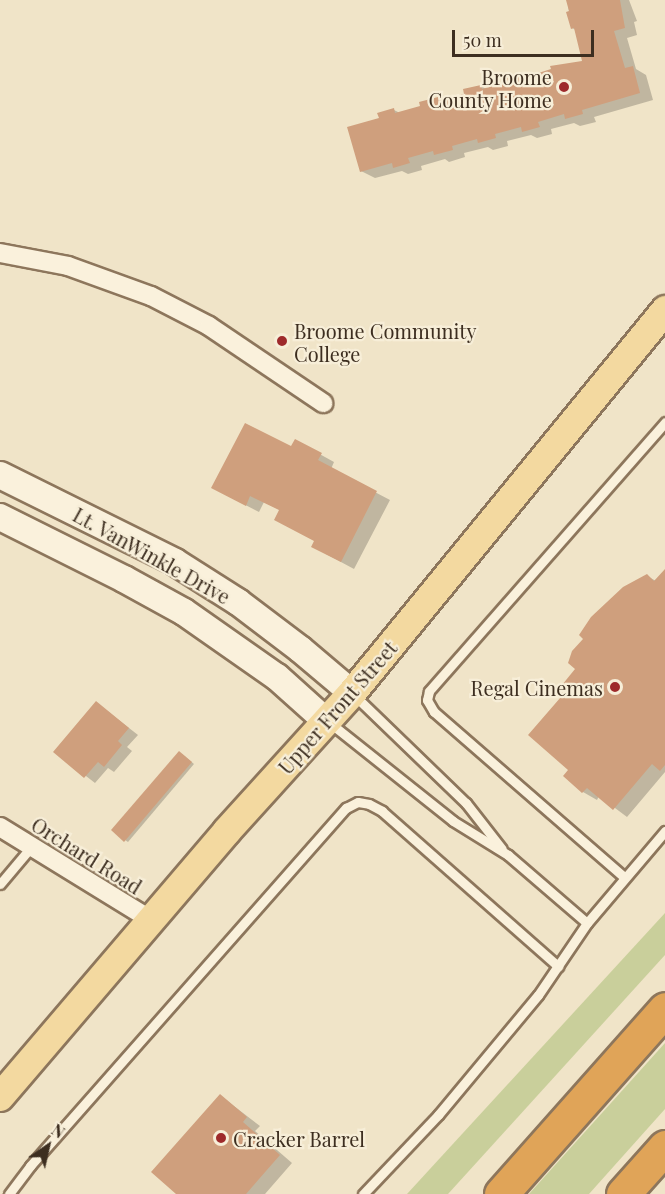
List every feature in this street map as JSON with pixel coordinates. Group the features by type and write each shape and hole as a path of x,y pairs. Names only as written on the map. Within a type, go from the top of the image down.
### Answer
{"highway":[{"path":"501,1194 665,1009"},
{"path":"623,1194 665,1147"}],"main road":[{"name":"Upper Front Street","path":"0,1097 151,920 352,693 665,310"}],"street":[{"path":"0,253 68,266 151,296 209,326 323,403"},
{"name":"Lt. VanWinkle Drive","path":"0,476 93,520 184,568 238,602 300,649 352,693"},
{"name":"Lt. VanWinkle Drive","path":"0,517 184,612 277,677 326,721"},
{"name":"Orchard Road","path":"0,827 151,920"}],"lane":[{"path":"624,877 434,712 427,700 429,691 665,422"},
{"path":"352,693 466,803 508,855"},
{"path":"326,721 453,821 508,855 587,923"},
{"path":"12,1193 30,1166 314,844 346,808 358,802 369,804 382,811 558,966"},
{"path":"363,1194 438,1115 538,994 587,923 665,831"},
{"path":"0,884 31,847"}],"green space":[{"path":"665,913 665,955 448,1194 407,1194"},
{"path":"665,1043 665,1109 589,1194 529,1194"}],"building":[{"name":"Broome County Home","path":"566,0 620,0 625,28 614,31 625,68 633,66 640,93 582,110 583,114 565,119 564,114 538,122 540,127 522,132 521,127 495,134 496,138 478,143 477,139 452,146 453,150 434,155 433,151 408,158 410,163 393,168 392,163 360,172 347,127 379,118 377,113 394,108 395,113 420,106 419,102 438,97 439,101 464,94 463,89 481,85 482,89 508,82 507,78 525,73 526,77 551,69 550,66 582,61 574,28 571,29 566,12 569,11"},
{"path":"245,423 291,446 295,439 322,453 318,460 377,491 341,562 311,547 314,541 274,520 279,510 250,496 246,506 211,488"},
{"name":"Regal Cinemas","path":"665,569 665,765 660,771 652,764 613,810 587,788 582,793 563,776 568,770 528,735 567,690 562,685 575,669 568,663 572,651 583,639 579,635 591,617 623,587 647,574 654,581"},
{"path":"96,701 129,728 118,741 122,745 104,767 98,762 84,778 53,752"},
{"path":"179,751 192,762 124,842 111,830"},
{"name":"Cracker Barrel","path":"220,1094 247,1117 243,1122 280,1155 246,1194 176,1194 151,1172"}],"place":[{"name":"Broome County Home","path":"564,87"},
{"name":"Broome Community College","path":"282,341"},
{"name":"Regal Cinemas","path":"615,687"},
{"name":"Cracker Barrel","path":"221,1138"}]}
